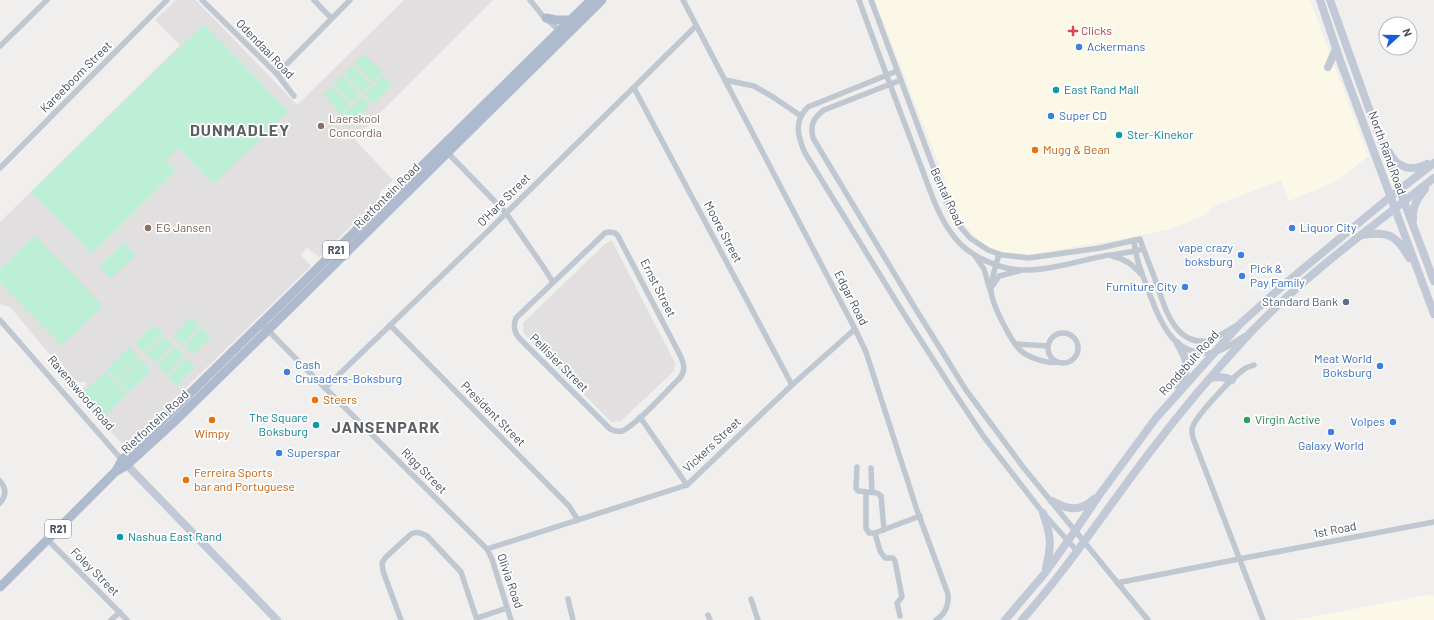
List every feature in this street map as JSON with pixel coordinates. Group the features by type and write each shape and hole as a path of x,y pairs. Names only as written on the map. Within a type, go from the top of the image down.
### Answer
{"main road":[{"name":"Rietfontein Road","path":"563,34 571,20 591,0"},
{"name":"Rietfontein Road","path":"265,327 321,265 445,149 563,34 602,0"},
{"name":"North Rand Road","path":"1330,0 1434,281"},
{"name":"North Rand Road","path":"1321,1 1336,49 1434,314"},
{"path":"546,18 571,20"},
{"path":"1328,67 1336,49"},
{"path":"1378,132 1392,157 1402,166 1415,169 1434,162"},
{"name":"Rietfontein Road","path":"0,587 125,462 265,327 328,272 445,149"},
{"name":"Rondebult Road","path":"1005,620 1045,573 1076,531 1100,494 1156,418 1240,324 1287,282 1434,162"},
{"path":"1022,620 1051,587 1150,452 1210,378 1251,332 1295,290 1434,178"},
{"path":"1414,227 1412,214 1416,200 1434,178"},
{"path":"1361,236 1382,234 1394,237 1404,249 1420,278"},
{"path":"321,265 328,272"},
{"path":"1173,398 1186,375 1187,368 1184,353 1178,344"},
{"path":"1210,378 1226,377 1232,380"},
{"name":"Ravenswood Road","path":"125,462 277,620"},
{"path":"1052,501 1062,507 1075,509 1085,506 1100,494"},
{"path":"1042,513 1050,533 1051,542 1045,573"}],"street":[{"path":"0,46 47,0"},
{"name":"Kareeboom Street","path":"0,168 167,0"},
{"name":"Odendaal Road","path":"202,0 276,74 294,96"},
{"path":"314,0 331,18"},
{"path":"276,74 350,0"},
{"path":"530,0 563,34"},
{"name":"Edgar Road","path":"683,0 855,329 874,375 920,516 948,594 948,605 944,614 936,620"},
{"name":"Bental Road","path":"859,0 885,75 943,219 947,228 960,245 975,255 996,265 1023,270 1054,267 1144,249"},
{"name":"Bental Road","path":"871,0 947,204 953,216 970,238 988,250 999,254 1028,258 1100,248 1137,239"},
{"name":"O'Hare Street","path":"325,388 696,26"},
{"path":"897,70 808,107 801,116 798,126 798,132 803,147 940,372 984,437 1042,513 1077,551"},
{"path":"725,80 754,86 801,116"},
{"path":"901,80 824,110 813,120 811,126 813,138 912,303 958,376 1023,468 1085,541 1148,620"},
{"name":"Moore Street","path":"634,88 792,385"},
{"path":"445,149 506,213 553,282"},
{"name":"Ernst Street","path":"553,282 605,233 611,232 618,236 684,363 683,373 680,378 640,417"},
{"path":"1137,239 1144,249 1172,321 1186,338 1205,341 1215,338 1240,324"},
{"path":"1137,239 1134,251 1160,319 1168,333 1178,344 1192,352 1214,353 1251,332"},
{"path":"991,291 999,254"},
{"path":"975,255 984,269 1000,318 1019,350 1043,362 1066,363 1074,359 1078,350 1077,341 1070,335 1061,333 1053,338 1048,346 1049,354 1057,362"},
{"path":"1108,255 1132,264 1144,278"},
{"path":"991,291 993,284 999,276 1023,270"},
{"name":"Pellisier Street","path":"553,282 516,318 514,329 517,335 610,430 615,432 622,430 640,417"},
{"name":"Ravenswood Road","path":"0,320 125,462"},
{"name":"President Street","path":"390,325 569,506 578,520"},
{"name":"Rigg Street","path":"265,327 487,549"},
{"name":"Vickers Street","path":"487,549 687,485 792,385 855,329"},
{"path":"1016,344 1048,346"},
{"path":"1254,365 1246,368 1232,380 1203,411 1194,423 1192,432 1263,620"},
{"path":"640,417 687,485"},
{"path":"857,466 858,492 879,494 881,498 884,530"},
{"path":"871,468 866,528 870,533 884,530 920,516"},
{"path":"0,481 4,485 6,494 5,498 0,504"},
{"name":"1st Road","path":"1118,583 1434,522"},
{"path":"401,620 383,571 382,563 385,558 415,532 427,536 461,572 477,619 508,608"},
{"path":"875,533 882,554 885,558 893,558 895,561 902,597 897,603 900,616"},
{"name":"Foley Street","path":"48,540 127,620"},
{"name":"Olivia Road","path":"487,549 492,559 508,608 510,620"},
{"path":"751,598 758,620"},
{"path":"568,599 573,620"},
{"path":"111,620 120,612"}],"shaded area":[{"name":"EG Jansen","path":"176,0 196,0 297,105 404,0 493,0 354,139 393,180 380,192 381,197 319,257 307,248 301,255 311,266 125,447 77,394 87,384 83,381 81,383 74,380 59,359 51,356 11,308 0,304 0,222 180,45 155,20"},
{"name":"East Rand Mall","path":"875,0 1310,0 1368,156 1338,180 1289,201 1281,180 1213,206 1208,214 1170,229 1134,237 1031,254 999,252 980,242 960,219"},
{"path":"612,241 675,363 674,371 621,421 611,422 523,332 523,323 606,243"},
{"path":"1433,594 1434,620 1295,620"}],"green space":[{"path":"204,24 289,112 213,184 178,148 165,161 176,171 92,254 31,192"},
{"path":"364,54 383,73 373,82 355,63"},
{"path":"353,65 371,84 362,93 344,74"},
{"path":"342,75 360,95 351,103 333,84"},
{"path":"384,76 392,85 373,104 364,94"},
{"path":"332,86 350,105 341,114 323,94"},
{"path":"362,97 370,106 351,124 342,115"},
{"path":"35,235 103,306 62,346 0,283 0,269"},
{"path":"124,242 136,255 111,279 99,267"},
{"path":"191,317 200,326 182,345 173,336"},
{"path":"153,325 163,334 144,353 135,344"},
{"path":"202,328 211,337 193,355 184,346"},
{"path":"164,336 173,345 155,363 146,354"},
{"path":"175,346 184,355 166,374 157,365"},
{"path":"129,347 140,359 117,381 106,370"},
{"path":"186,358 195,367 177,386 168,377"},
{"path":"140,359 151,371 128,393 118,382"},
{"path":"105,372 127,394 104,417 82,394"}],"place":[{"name":"Clicks","path":"1073,31"},
{"name":"Ackermans","path":"1079,47"},
{"name":"East Rand Mall","path":"1056,90"},
{"name":"Super CD","path":"1051,116"},
{"name":"Laerskool Concordia","path":"321,126"},
{"name":"Ster-Kinekor","path":"1119,135"},
{"name":"Mugg & Bean","path":"1035,150"},
{"name":"EG Jansen","path":"148,228"},
{"name":"Liquor City","path":"1292,228"},
{"name":"vape crazy boksburg","path":"1241,255"},
{"name":"Pick & Pay Family","path":"1242,276"},
{"name":"Furniture City","path":"1185,287"},
{"name":"Standard Bank","path":"1346,302"},
{"name":"Meat World Boksburg","path":"1380,366"},
{"name":"Cash Crusaders-Boksburg","path":"287,372"},
{"name":"Steers","path":"315,400"},
{"name":"Wimpy","path":"212,420"},
{"name":"Virgin Active","path":"1247,420"},
{"name":"Volpes","path":"1393,422"},
{"name":"The Square Boksburg","path":"316,425"},
{"name":"Galaxy World","path":"1331,432"},
{"name":"Superspar","path":"279,453"},
{"name":"Ferreira Sports bar and Portuguese","path":"186,480"},
{"name":"Nashua East Rand","path":"120,537"}],"district":[{"name":"DUNMADLEY","path":"240,130"},
{"name":"JANSENPARK","path":"386,427"}]}
